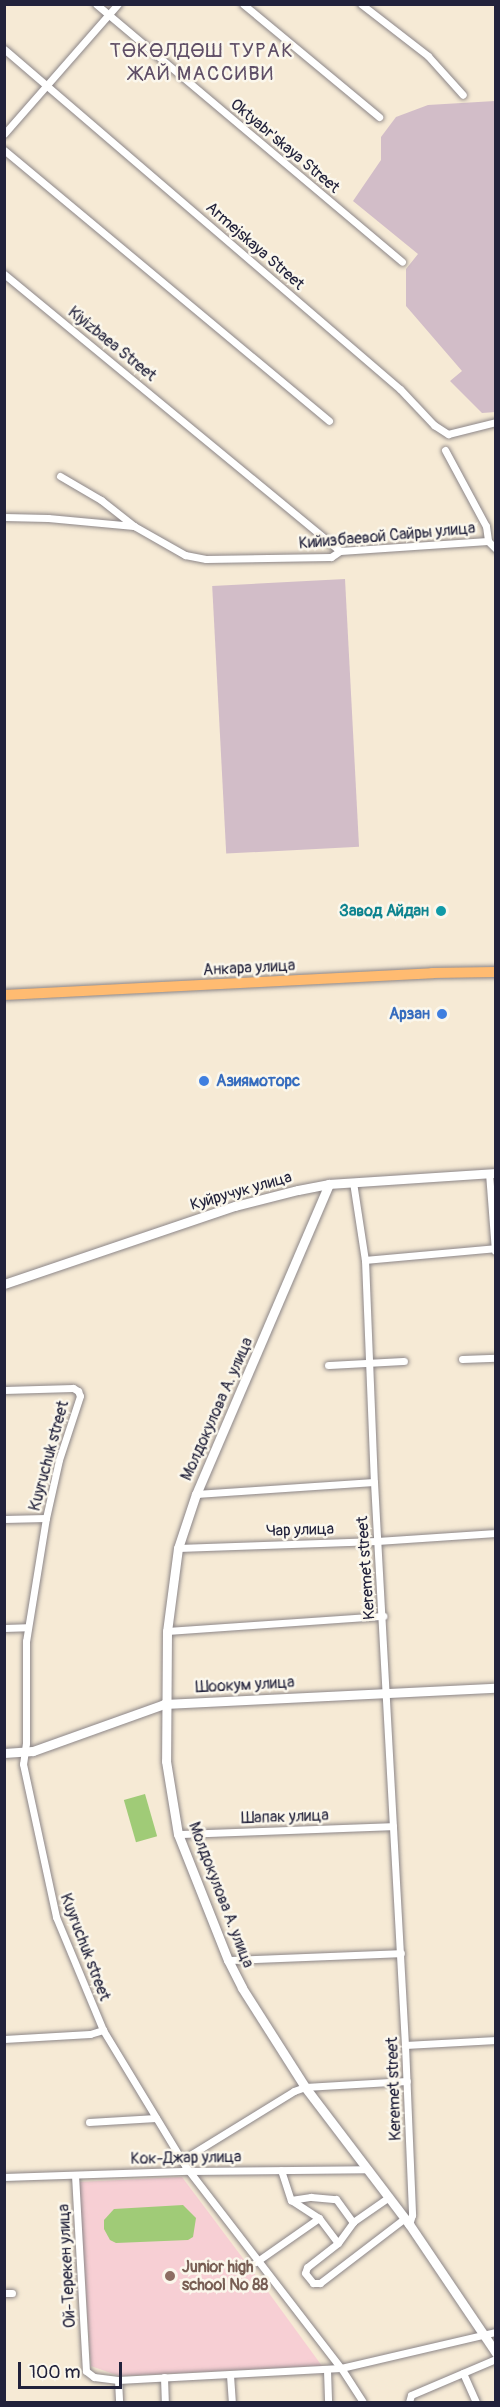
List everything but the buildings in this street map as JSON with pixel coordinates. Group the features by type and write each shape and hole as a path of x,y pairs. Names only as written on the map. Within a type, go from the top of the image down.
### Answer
{"main road":[{"name":"Анкара улица","path":"4,994 432,973 495,972"}],"street":[{"name":"Oktyabr'skaya Street","path":"96,4 402,262"},
{"path":"4,134 118,4"},
{"path":"243,4 379,117"},
{"path":"361,4 428,56 463,95"},
{"name":"Armejskaya Street","path":"4,49 400,389 434,425 448,434 495,422"},
{"path":"4,150 329,421"},
{"name":"Kiyizbaea Street","path":"4,274 203,435 234,466 340,551"},
{"path":"445,450 486,526 488,541 495,549"},
{"name":"Кийизбаевой Сайры улица","path":"60,476 102,500 134,526 185,555 207,559 331,557 340,551 488,541"},
{"path":"4,517 48,518 134,526"},
{"path":"365,1260 495,1250 492,1173"},
{"name":"Куйручук улица","path":"4,1284 235,1206 329,1184 492,1173"},
{"name":"Keremet street","path":"353,1182 365,1260 374,1482 407,2081 412,2215 407,2221"},
{"name":"Молдокулова А. улица","path":"329,1184 196,1494 178,1548 167,1631 164,1704 166,1761 178,1834 228,1960 242,1988 305,2087 407,2221 485,2333 495,2353"},
{"path":"462,1359 495,1358"},
{"path":"328,1365 404,1361"},
{"name":"Kuyruchuk street","path":"4,1390 73,1388 80,1396 59,1460 46,1518 27,1627 23,1764 29,1803 53,1909 103,2030 182,2160 256,2262 341,2368 363,2403"},
{"path":"196,1494 374,1482"},
{"path":"4,1519 46,1518"},
{"name":"Чар улица","path":"178,1548 378,1541 495,1533"},
{"path":"167,1631 382,1616"},
{"path":"4,1628 27,1627"},
{"name":"Шоокум улица","path":"4,1753 25,1752 164,1704 495,1688"},
{"name":"Шапак улица","path":"178,1834 393,1826"},
{"path":"228,1960 400,1953"},
{"path":"4,2039 90,2034 103,2030"},
{"path":"405,2045 495,2040"},
{"path":"182,2160 294,2091 305,2087 407,2081"},
{"path":"89,2122 156,2118"},
{"name":"Кок-Джар улица","path":"4,2177 189,2171 368,2169"},
{"path":"281,2170 291,2200 319,2218 338,2243"},
{"name":"Ой-Терекен улица","path":"75,2175 86,2372 94,2378 118,2379"},
{"path":"291,2200 311,2197 336,2199 353,2222"},
{"path":"389,2198 353,2222 338,2243 307,2267 305,2273 314,2283 320,2283 407,2221"},
{"path":"256,2262 319,2218"},
{"path":"119,2403 118,2379 327,2370 495,2332"},
{"path":"409,2403 411,2395 495,2359"},
{"path":"327,2370 328,2403"},
{"path":"464,2373 476,2403"},
{"path":"230,2374 232,2403"},
{"path":"164,2378 165,2403"}],"shaded area":[{"path":"495,101 496,412 482,413 450,381 462,371 406,306 406,269 418,254 353,201 381,160 381,137 396,117 428,105"},
{"path":"345,579 359,847 226,854 212,586"},
{"name":"Junior high school № 88","path":"182,2177 322,2366 119,2376 91,2366 78,2182"}],"green space":[{"path":"145,1794 157,1836 136,1842 124,1800"},
{"path":"183,2205 196,2218 193,2237 188,2240 116,2243 110,2240 104,2229 104,2220 114,2209"}],"place":[{"name":"Завод Айдан","path":"441,911"},
{"name":"Арзан","path":"442,1014"},
{"name":"Азиямоторс","path":"204,1081"},
{"name":"Junior high school № 88","path":"170,2276"}],"district":[{"name":"ТӨКӨЛДӨШ ТУРАК ЖАЙ МАССИВИ","path":"202,62"}]}
